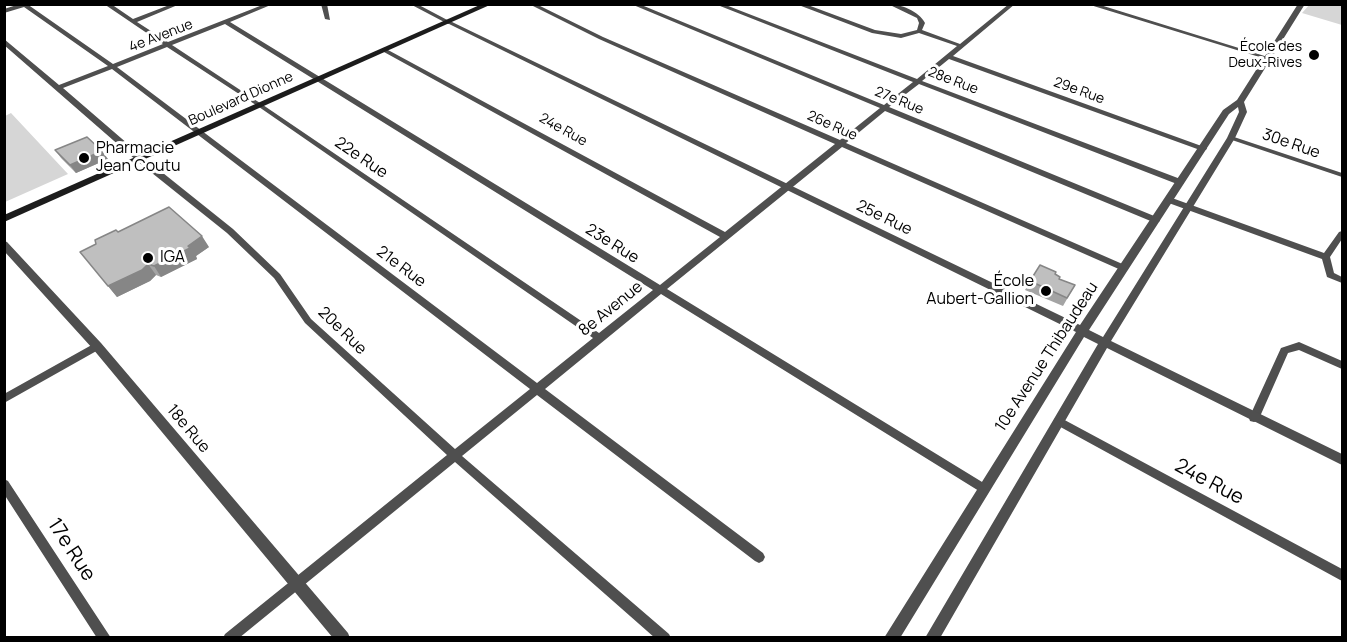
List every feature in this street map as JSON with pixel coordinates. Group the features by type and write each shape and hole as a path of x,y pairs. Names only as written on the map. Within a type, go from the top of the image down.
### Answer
{"main road":[{"name":"Boulevard Dionne","path":"4,219 489,4"}],"street":[{"name":"22e Rue","path":"106,4 261,106 599,338"},
{"path":"132,22 178,4"},
{"name":"4e Avenue","path":"58,88 271,4"},
{"path":"324,4 328,20"},
{"name":"25e Rue","path":"412,4 1342,460"},
{"name":"26e Rue","path":"531,4 602,38 1124,268"},
{"name":"27e Rue","path":"633,4 1156,220"},
{"name":"28e Rue","path":"717,4 1180,182"},
{"path":"798,4 887,35 901,36 919,31 961,46"},
{"path":"890,4 920,17 922,23 919,31"},
{"name":"8e Avenue","path":"229,638 1013,4"},
{"path":"1089,4 1268,58"},
{"name":"10e Avenue Thibaudeau","path":"891,638 982,488 1082,331 1226,112 1240,102 1302,4"},
{"path":"4,11 24,5"},
{"name":"21e Rue","path":"24,5 113,67 759,557"},
{"name":"23e Rue","path":"227,23 982,488"},
{"name":"20e Rue","path":"4,41 140,159 230,231 277,276 308,321 454,455 665,638"},
{"name":"24e Rue","path":"386,51 725,236"},
{"name":"29e Rue","path":"947,56 1203,148"},
{"name":"10e Avenue Thibaudeau","path":"932,638 1105,342 1231,138 1243,112 1240,102"},
{"name":"30e Rue","path":"1231,138 1342,176"},
{"path":"1169,200 1326,257"},
{"path":"1342,234 1326,257 1330,275 1342,280"},
{"name":"18e Rue","path":"4,244 97,346 343,638"},
{"path":"4,399 97,346"},
{"path":"1254,418 1284,351 1299,346 1342,365"},
{"name":"24e Rue","path":"1059,421 1342,574"},
{"name":"17e Rue","path":"4,484 105,638"}],"shaded area":[{"path":"1310,4 1342,5 1342,25 1302,13"},
{"path":"11,113 68,174 5,202 5,116"}],"building":[{"path":"87,137 102,151 70,165 55,150"},
{"name":"IGA","path":"169,207 202,236 188,246 190,248 154,266 148,264 142,270 108,286 80,252 96,244 95,240 116,230 118,232"},
{"path":"1040,265 1056,272 1059,279 1075,285 1067,298 1030,281"}],"place":[{"name":"École des Deux-Rives","path":"1314,55"},
{"name":"Pharmacie Jean Coutu","path":"84,158"},
{"name":"IGA","path":"148,258"},
{"name":"École Aubert-Gallion","path":"1046,291"}]}
